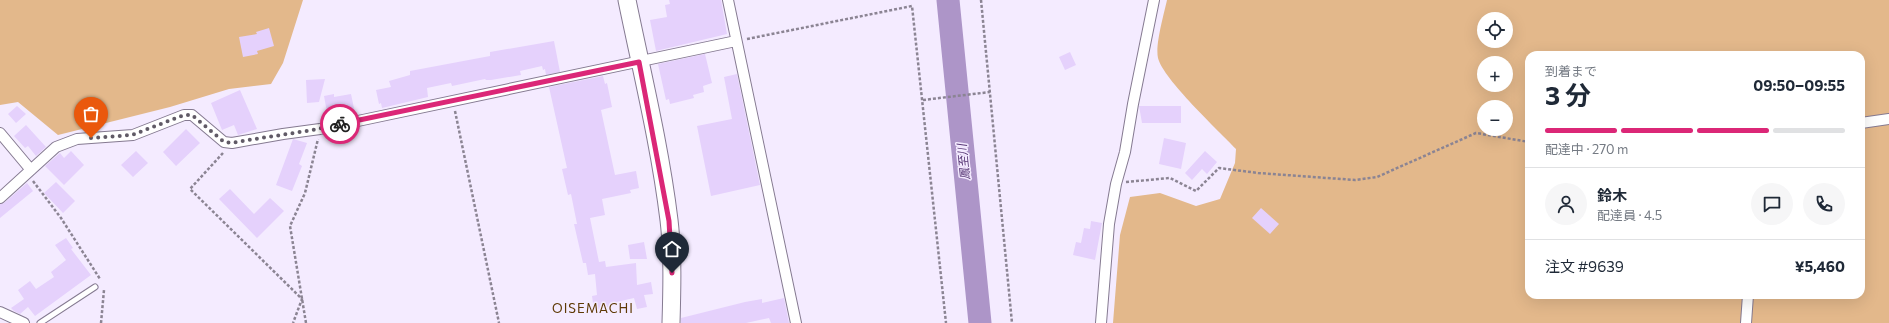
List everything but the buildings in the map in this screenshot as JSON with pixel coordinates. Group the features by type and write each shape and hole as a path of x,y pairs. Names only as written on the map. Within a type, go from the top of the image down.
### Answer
{"highway":[{"path":"627,0 669,221 672,286 671,323"}],"street":[{"path":"728,0 796,323"},
{"path":"1101,323 1109,224 1116,184 1125,152 1154,0"},
{"path":"0,198 56,147 77,139 132,135 184,115 192,115 224,142 232,143 320,129 736,41"},
{"path":"1865,122 1889,119"},
{"path":"0,133 29,172"},
{"path":"1746,323 1748,299"},
{"path":"0,312 24,323"}],"lane":[{"path":"40,323 95,287"}],"path":[{"path":"981,0 1012,323"},
{"path":"736,41 912,6 946,323"},
{"path":"923,100 990,92"},
{"path":"452,100 499,323"},
{"path":"306,323 290,226 305,193 320,129"},
{"path":"1116,184 1170,178 1196,191 1219,168 1258,173 1355,180 1377,177 1476,134 1525,141"},
{"path":"232,143 190,188 302,299"},
{"path":"29,172 61,218 101,281"},
{"path":"101,323 104,288"},
{"path":"293,323 302,299"}],"shaded area":[{"path":"0,0 303,0 283,63 271,84 229,89 170,107 58,135 18,102 0,105"},
{"path":"1167,0 1889,0 1889,323 1113,323 1120,235 1130,197 1160,193 1196,206 1220,199 1235,163 1236,149 1180,91 1162,67 1158,58 1158,45"}],"waterway":[{"name":"鳳至川","path":"948,0 980,323"}],"way so far":[{"path":"91,138 132,135 184,115 192,115 224,142 232,143 320,129 340,124"}],"district":[{"name":"OISEMACHI","path":"593,308"}],"route":[{"path":"340,124 639,62 669,221 672,273"}]}
